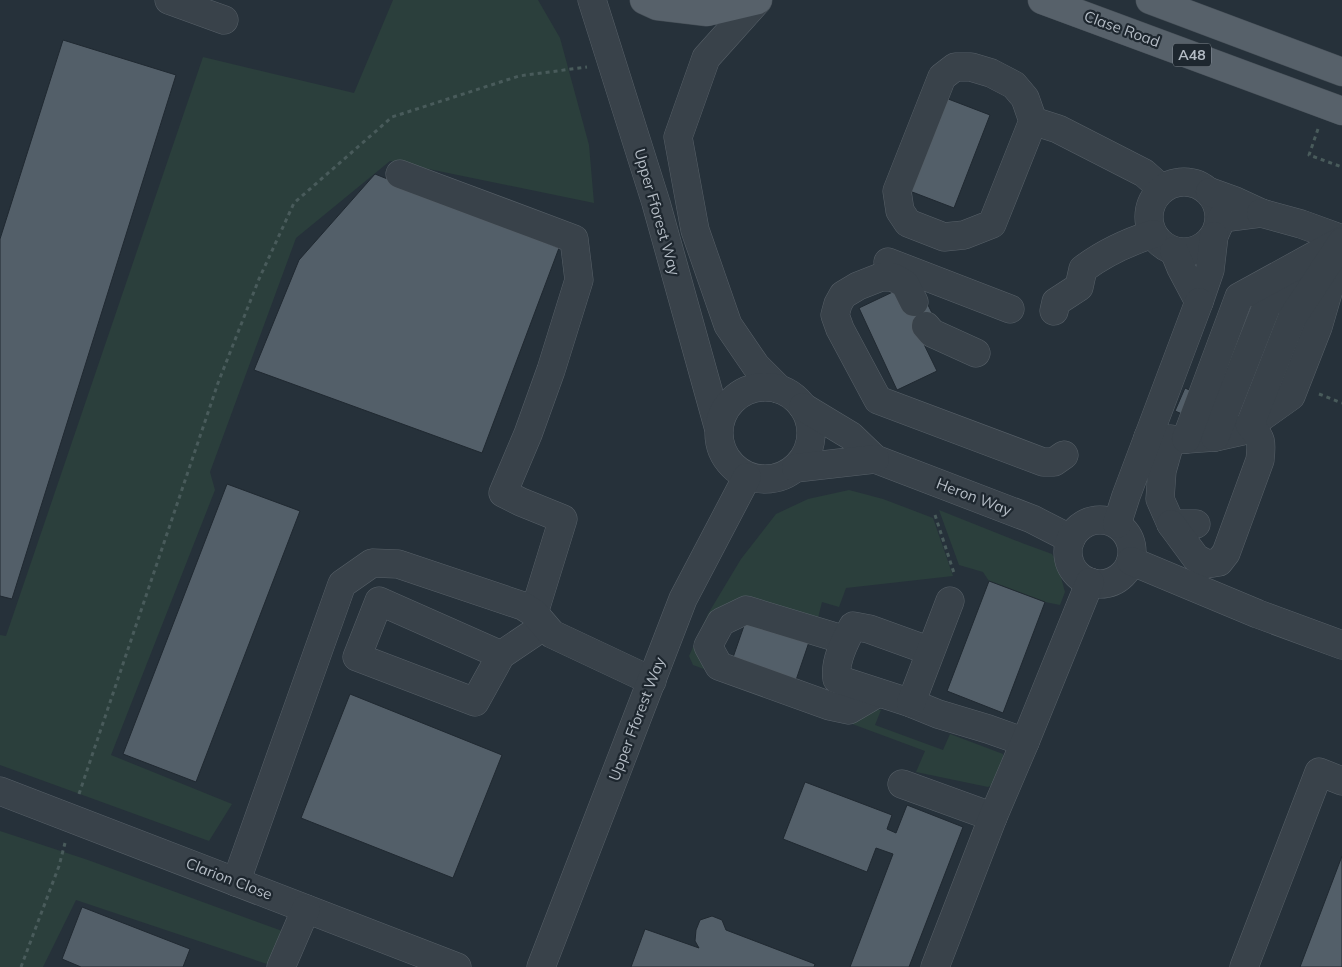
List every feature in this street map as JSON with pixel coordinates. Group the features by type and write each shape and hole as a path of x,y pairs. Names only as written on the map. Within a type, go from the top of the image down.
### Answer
{"main road":[{"path":"644,0 657,6 707,12 757,0"},
{"name":"Clase Road","path":"1042,0 1342,111"},
{"name":"A48","path":"1150,0 1342,72"}],"street":[{"path":"169,0 224,20"},
{"name":"Upper Fforest Way","path":"592,0 656,203 718,426"},
{"path":"757,0 706,58 678,137 695,230 728,325 756,366 779,389 792,396 803,407 809,418 810,445 805,457 796,468 786,475 773,479 760,480 747,477 734,468 724,456 719,441 718,426 724,411 734,398 748,390 763,387 779,389"},
{"path":"955,67 972,67 990,73 1014,85 1026,98 1033,122 992,224 964,235 944,237 908,222 900,211 897,191 942,77 955,67"},
{"path":"1033,122 1058,129 1144,173 1162,189"},
{"path":"400,174 574,239 579,280 551,370 528,434 503,493 563,519 539,619 501,655 475,702 357,657 379,601 501,655"},
{"path":"1261,213 1222,218 1216,231 1206,244 1196,250 1185,252 1174,251 1158,242 1149,225 1148,215 1150,205 1162,189 1181,181 1192,182 1210,192 1261,213 1301,224 1342,241"},
{"path":"1189,440 1199,302 1210,270 1219,214 1216,202 1210,192"},
{"path":"1054,311 1056,302 1079,287 1083,269 1096,259 1131,241 1153,234"},
{"path":"1117,524 1126,496 1189,440 1242,431 1291,396 1318,327 1342,241"},
{"path":"1250,425 1260,436 1260,460 1226,553 1219,562 1207,564 1196,558 1183,524 1160,499 1162,471 1189,440 1267,305 1342,241"},
{"path":"1174,251 1199,302"},
{"path":"885,261 1010,309"},
{"path":"976,353 932,333 905,284 894,277 881,277 858,286 844,295 838,304 835,315 840,329 878,400 1043,462 1054,462 1064,455"},
{"name":"Heron Way","path":"803,407 851,436 875,459 1032,519 1071,539"},
{"name":"Heron Way","path":"796,468 875,459"},
{"name":"Upper Fforest Way","path":"541,967 683,599 747,477"},
{"path":"1107,520 1117,524 1130,540 1131,561 1119,578 1100,584 1090,582 1080,577 1073,569 1069,560 1068,549 1071,539 1085,523 1107,520"},
{"path":"1131,561 1258,614 1342,645"},
{"path":"236,882 342,584 372,563 398,564 523,606 539,619 552,634 652,682"},
{"path":"935,967 993,817 1090,582"},
{"path":"910,704 950,601"},
{"path":"845,640 746,610 721,622 708,646 718,666 830,706 849,710 878,693"},
{"path":"930,651 869,629 853,626 845,640 836,671 837,679 1024,742"},
{"path":"1244,967 1318,772 1342,781"},
{"path":"902,784 993,817"},
{"name":"Clarion Close","path":"0,791 457,967"},
{"path":"281,967 306,909"}],"path":[{"path":"21,967 59,866 71,818 218,383 259,279 294,203 392,117 519,76 612,64"},
{"path":"1309,154 1342,167"},
{"path":"935,515 954,573"}],"green space":[{"path":"393,0 538,0 560,38 589,145 594,203 390,161 296,238 210,472 215,490 111,755 232,804 209,841 0,765 0,635 6,636 203,57 354,93"},
{"path":"849,490 883,499 933,518 953,576 846,588 839,607 822,602 818,618 767,603 701,651 870,708 881,710 875,725 943,750 950,734 1003,754 1003,766 999,781 988,787 916,772 925,751 693,665 689,656 708,614 741,559 776,514 808,499"},
{"path":"939,510 1052,554 1057,563 1065,592 1060,605 1045,602 989,581 983,572 959,565"},
{"path":"0,831 88,860 285,932 270,965 76,900 43,967 0,967"}],"building":[{"path":"63,40 176,75 12,599 0,596 0,239"},
{"path":"943,97 990,115 954,208 907,190"},
{"path":"375,174 559,248 482,453 254,370 299,260"},
{"path":"899,289 924,297 936,321 917,330 937,371 897,390 859,308"},
{"path":"1185,388 1196,393 1187,416 1175,411"},
{"path":"227,484 300,511 196,782 123,754"},
{"path":"989,581 1045,602 1003,713 947,691"},
{"path":"746,620 809,642 794,686 729,669"},
{"path":"350,694 502,755 453,878 301,818"},
{"path":"805,782 892,815 887,829 896,833 907,805 963,827 909,967 850,967 893,854 876,848 867,872 783,839"},
{"path":"1342,856 1342,967 1300,967"},
{"path":"82,907 190,949 183,967 81,967 62,959"},
{"path":"712,916 722,920 726,930 815,964 814,967 631,967 645,929 699,948 695,941 696,930 700,920"}]}
